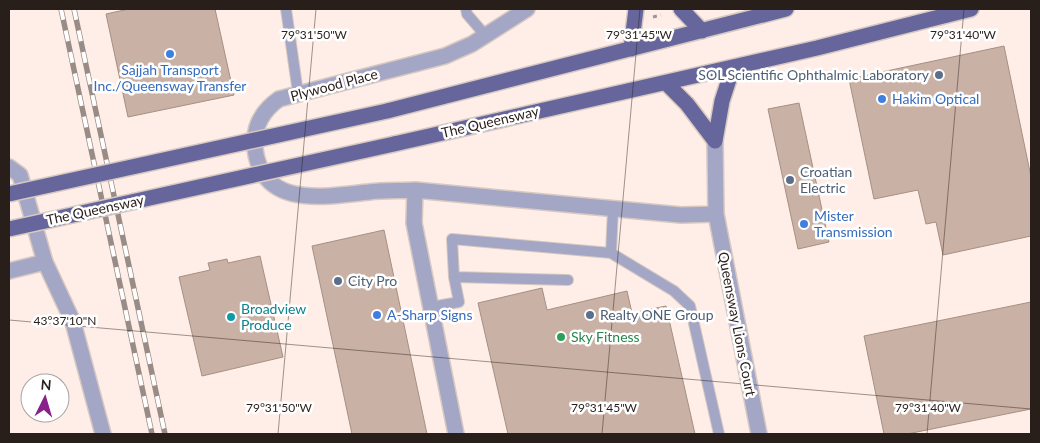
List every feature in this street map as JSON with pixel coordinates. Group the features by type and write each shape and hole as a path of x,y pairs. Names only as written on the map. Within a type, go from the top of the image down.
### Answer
{"main road":[{"path":"631,49 636,9"},
{"path":"681,9 702,31"},
{"path":"9,194 387,111 786,9"},
{"name":"The Queensway","path":"9,229 817,48 970,9"},
{"path":"715,141 722,101 733,67"},
{"path":"666,82 687,104 715,141"}],"street":[{"name":"Plywood Place","path":"527,9 485,35 444,56 278,99 269,106 261,117 256,129 256,156 261,168 269,180 279,188 305,197 324,197 372,191 415,190 681,215 716,214"},
{"path":"715,141 716,214"},
{"path":"9,167 20,175 45,262 73,322 102,434"},
{"path":"415,190 414,223 456,434"},
{"name":"Queensway Lions Court","path":"716,214 760,434"},
{"path":"9,270 45,262"}],"lane":[{"path":"286,9 298,93"},
{"path":"466,9 467,14 485,35"},
{"path":"611,253 613,209"},
{"path":"431,307 459,302 454,277 452,239 611,253 674,291 690,306 719,434"},
{"path":"454,277 568,280"}],"path":[{"path":"653,17 661,15"}],"building":[{"name":"Sajjah Transport Inc./Queensway Transfer","path":"129,9 215,9 234,95 128,117 106,14"},
{"path":"1004,46 1031,177 1031,236 943,255 936,222 926,224 918,190 874,199 849,79"},
{"path":"799,103 829,242 798,249 768,109"},
{"path":"384,230 427,434 352,434 312,246"},
{"name":"Broadview Produce","path":"260,256 283,357 202,376 179,277 210,270 208,263 227,259 228,263"},
{"path":"542,288 547,310 627,291 632,313 666,306 695,434 508,434 478,303"},
{"path":"1031,302 1031,409 907,434 884,434 864,336"}],"railway":[{"path":"61,9 152,434"},
{"path":"74,9 165,434"}],"place":[{"name":"Sajjah Transport Inc./Queensway Transfer","path":"170,54"},
{"name":"SOL Scientific Ophthalmic Laboratory","path":"939,75"},
{"name":"Hakim Optical","path":"882,99"},
{"name":"Croatian Electric","path":"790,180"},
{"name":"Mister Transmission","path":"804,224"},
{"name":"City Pro","path":"338,281"},
{"name":"A-Sharp Signs","path":"377,315"},
{"name":"Realty ONE Group","path":"590,315"},
{"name":"Broadview Produce","path":"231,317"},
{"name":"Sky Fitness","path":"561,337"}]}
